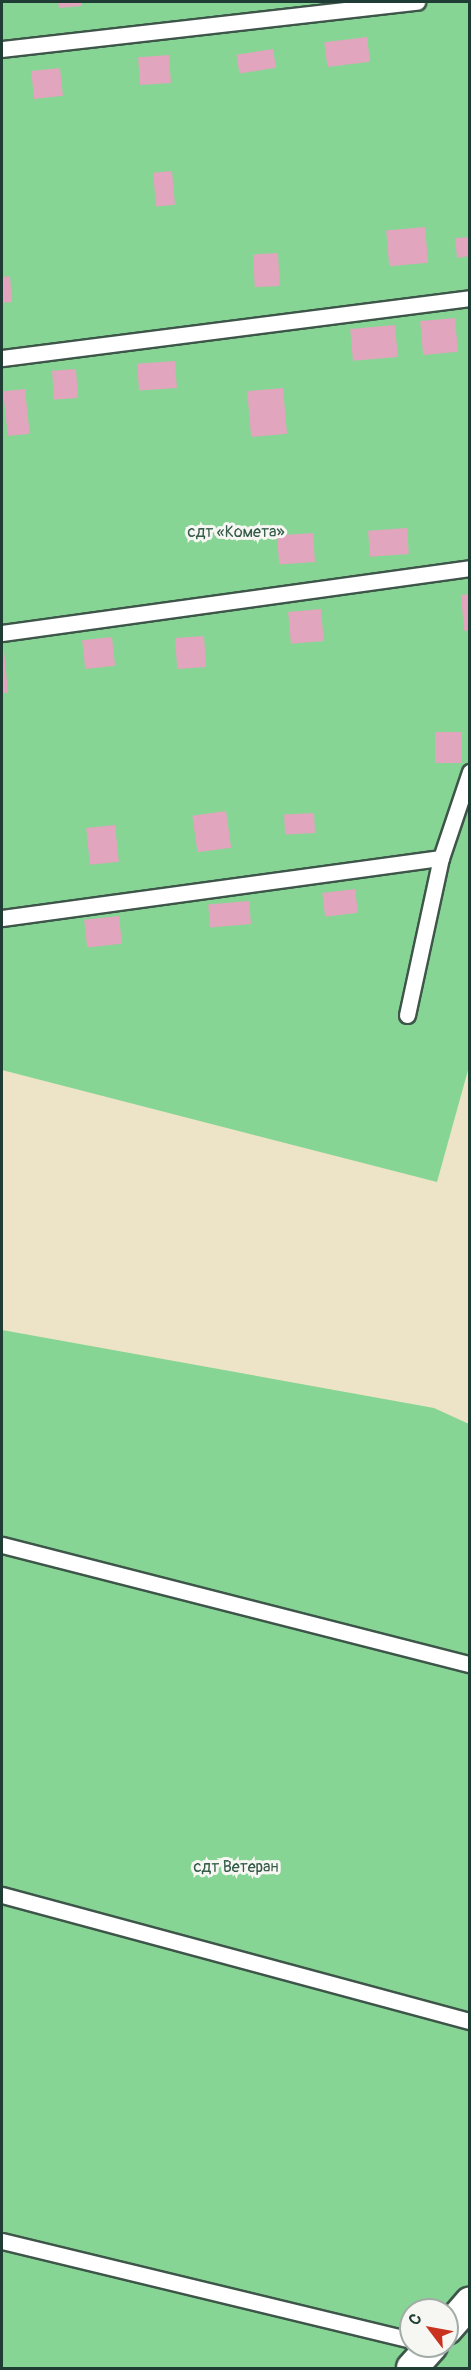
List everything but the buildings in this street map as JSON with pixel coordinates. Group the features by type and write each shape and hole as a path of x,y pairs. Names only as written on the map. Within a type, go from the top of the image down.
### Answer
{"street":[{"path":"459,2315 470,2303"}],"lane":[{"path":"2,49 417,2"},
{"path":"2,358 470,298"},
{"path":"2,633 470,568"},
{"path":"406,1015 441,858 470,772"},
{"path":"2,918 441,858"},
{"path":"2,1545 470,1664"},
{"path":"2,1895 470,2021"},
{"path":"2,2241 399,2337"}],"green space":[{"name":"сдт «Комета»","path":"2,2 469,2 470,1063 437,1182 2,1070"},
{"name":"сдт Ветеран","path":"2,1330 434,1408 469,1424 469,2368 2,2368"}]}
